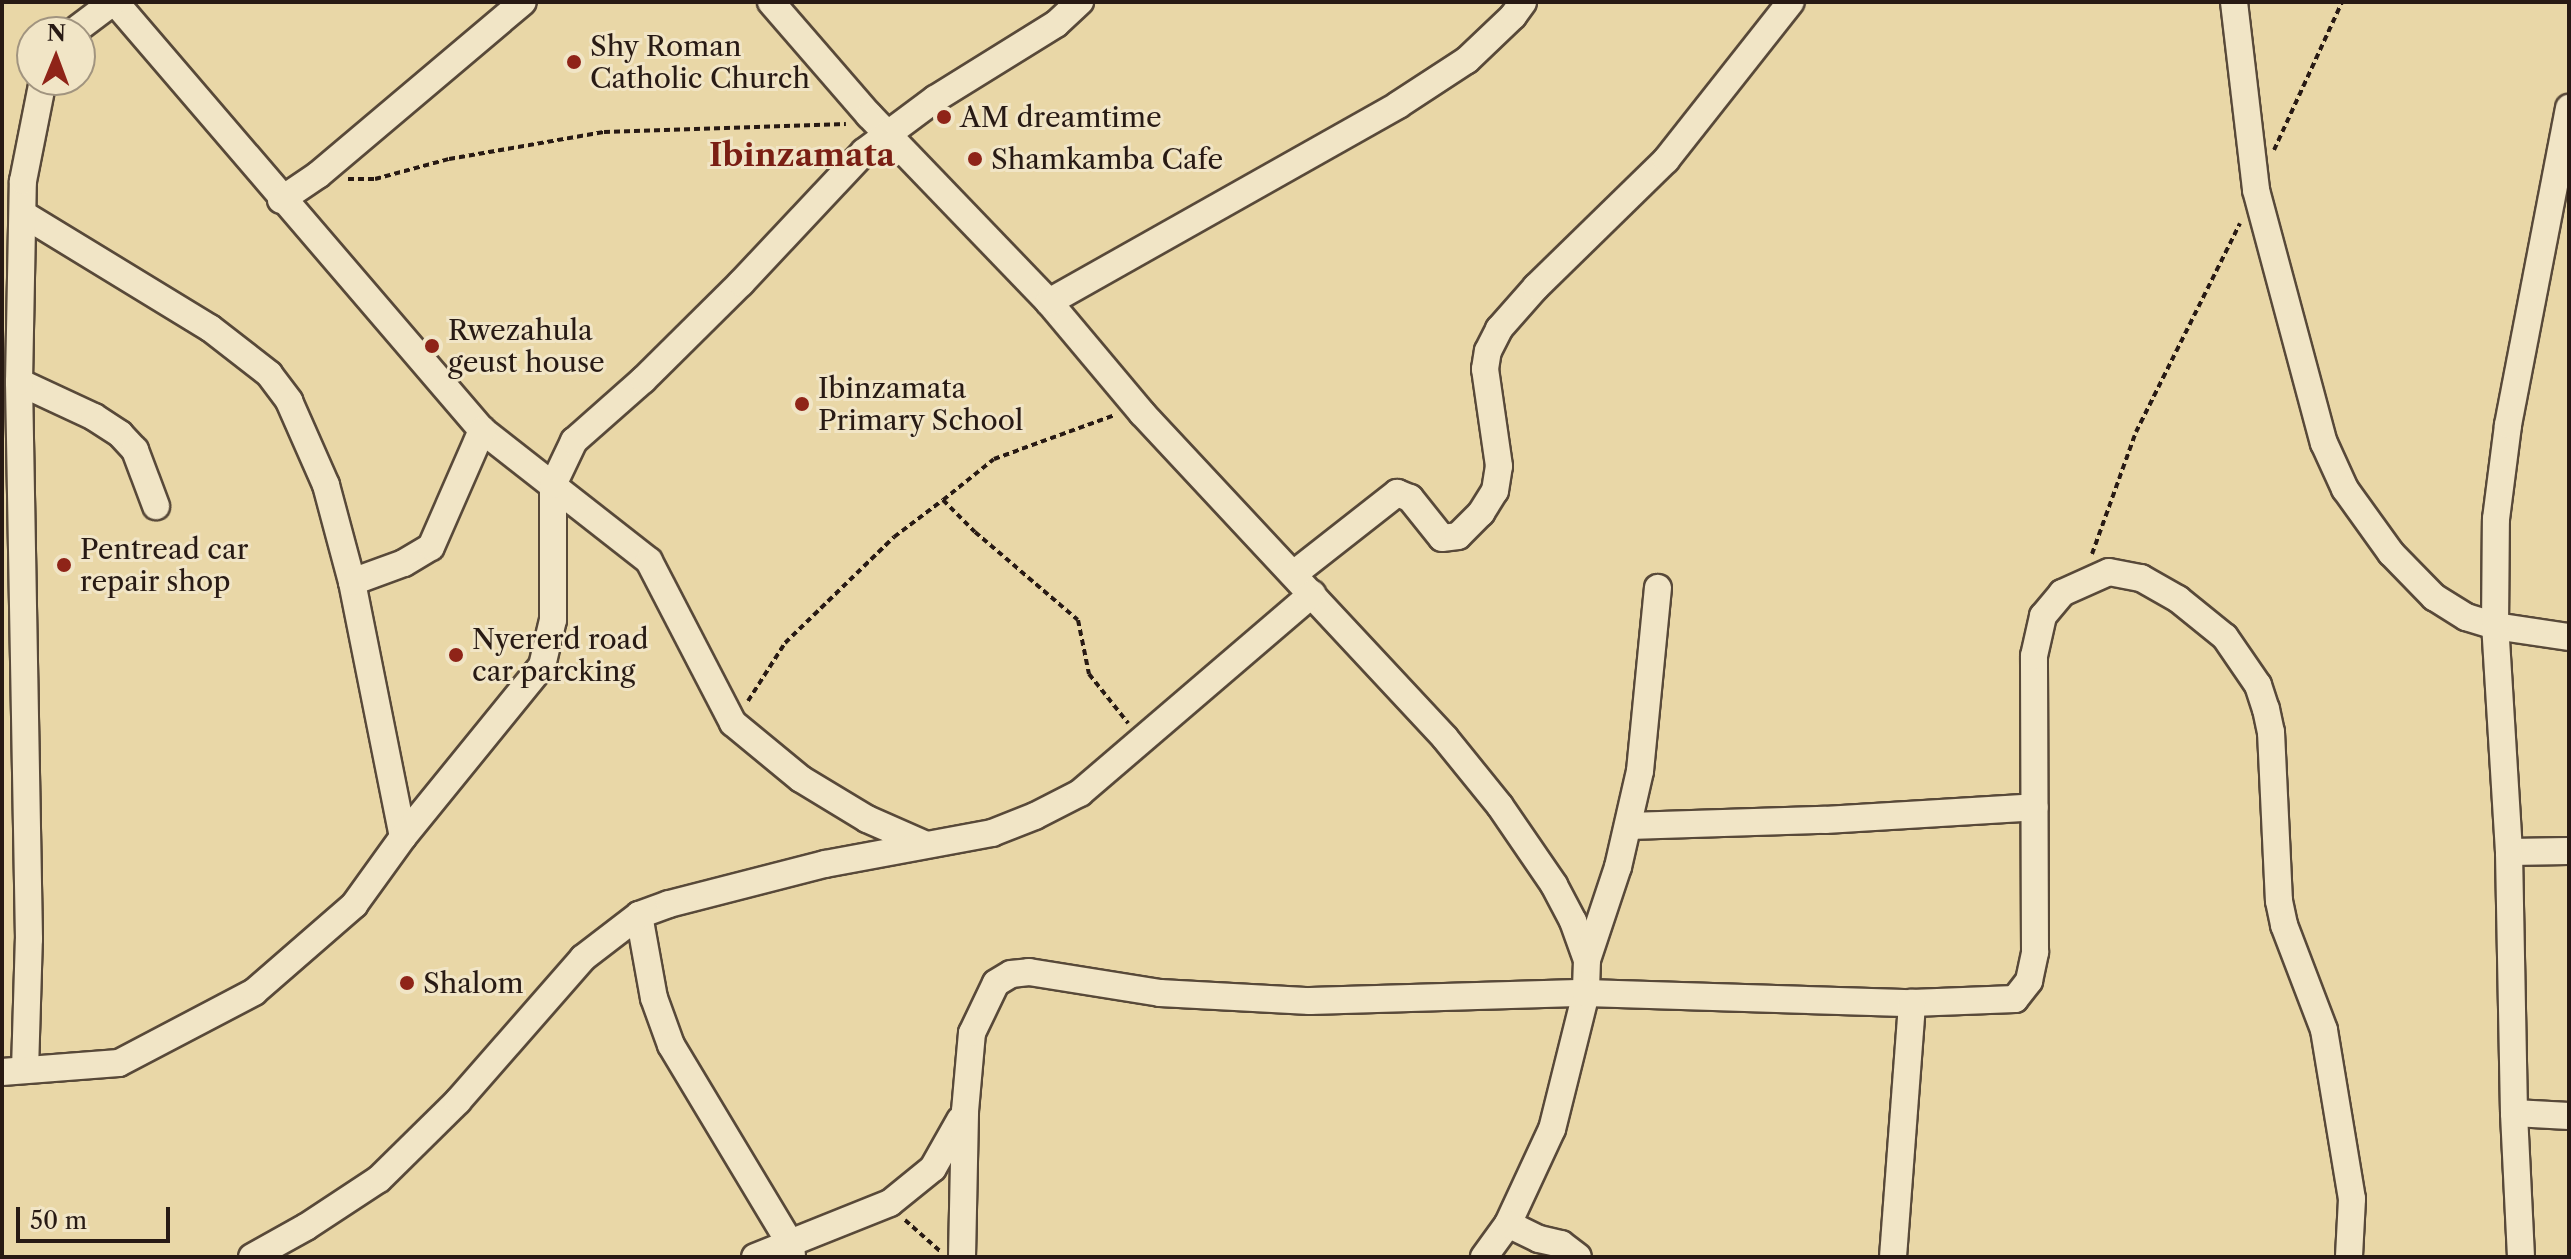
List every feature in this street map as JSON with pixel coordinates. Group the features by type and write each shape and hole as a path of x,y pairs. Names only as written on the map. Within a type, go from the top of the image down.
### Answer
{"street":[{"path":"95,16 114,2 281,200 482,430 649,561 733,723 801,779 867,819 924,844"},
{"path":"281,200 318,175 523,2"},
{"path":"771,2 881,126 1049,302 1142,413 1295,573 1445,738 1500,806 1554,885 1573,921 1587,960"},
{"path":"40,96 23,181 11,352 19,382 29,909 13,1071 119,1063 254,992 354,905 403,837 542,666 553,620 553,485 574,441 677,347 881,126 1056,24 1080,2"},
{"path":"1049,302 1398,105 1467,60 1513,16 1523,2"},
{"path":"1295,573 1397,493 1410,498 1442,538 1458,536 1481,513 1495,491 1499,466 1485,369 1488,351 1499,329 1536,287 1666,160 1791,2"},
{"path":"2234,2 2256,190 2324,443 2345,489 2391,553 2434,597 2466,617 2495,626 2569,637"},
{"path":"2521,1257 2514,1113 2509,852 2495,626 2496,519 2508,425 2569,108"},
{"path":"23,214 210,328 269,374 303,428 326,485 352,582 403,837"},
{"path":"19,382 94,417 120,434 135,450 156,506"},
{"path":"352,582 404,563 431,547 482,430"},
{"path":"962,1257 965,1111 972,1033 996,983 1011,974 1029,972 1160,993 1310,1001 1586,993 1912,1003 2015,999 2029,981 2035,952 2034,656 2043,616 2062,593 2109,572 2141,578 2178,599 2225,637 2258,685 2271,732 2279,901 2284,925 2324,1030 2342,1128 2352,1199 2349,1257"},
{"path":"1484,1257 1508,1224 1552,1129 1586,993 1587,960 1629,826 1648,710 1658,588"},
{"path":"252,1257 306,1227 379,1179 458,1101 583,958 639,915 669,904 825,864 992,833 1035,816 1080,793 1312,594"},
{"path":"1629,826 1825,820 2035,807"},
{"path":"2509,852 2569,851"},
{"path":"639,915 654,998 671,1045 792,1251"},
{"path":"1893,1257 1912,1003"},
{"path":"755,1257 792,1251 890,1203 933,1168 965,1111"},
{"path":"2514,1113 2569,1116"},
{"path":"1508,1224 1539,1239 1561,1244 1578,1257"}],"path":[{"path":"2082,583 2136,432 2256,190 2342,2"},
{"path":"318,175 375,179 449,159 604,132 703,127 881,126"},
{"path":"733,723 785,643 894,537 994,459 1118,414 1142,413"},
{"path":"943,500 975,532 1078,620 1094,683 1122,718 1147,738"},
{"path":"890,1203 948,1257"}],"place":[{"name":"Shy Roman Catholic Church","path":"574,62"},
{"name":"AM dreamtime","path":"944,117"},
{"name":"Shamkamba Cafe","path":"975,159"},
{"name":"Rwezahula geust house","path":"432,346"},
{"name":"Ibinzamata Primary School","path":"802,404"},
{"name":"Pentread car repair shop","path":"64,565"},
{"name":"Nyererd road car parcking","path":"456,655"},
{"name":"Shalom","path":"407,983"}],"district":[{"name":"Ibinzamata","path":"802,155"}]}
